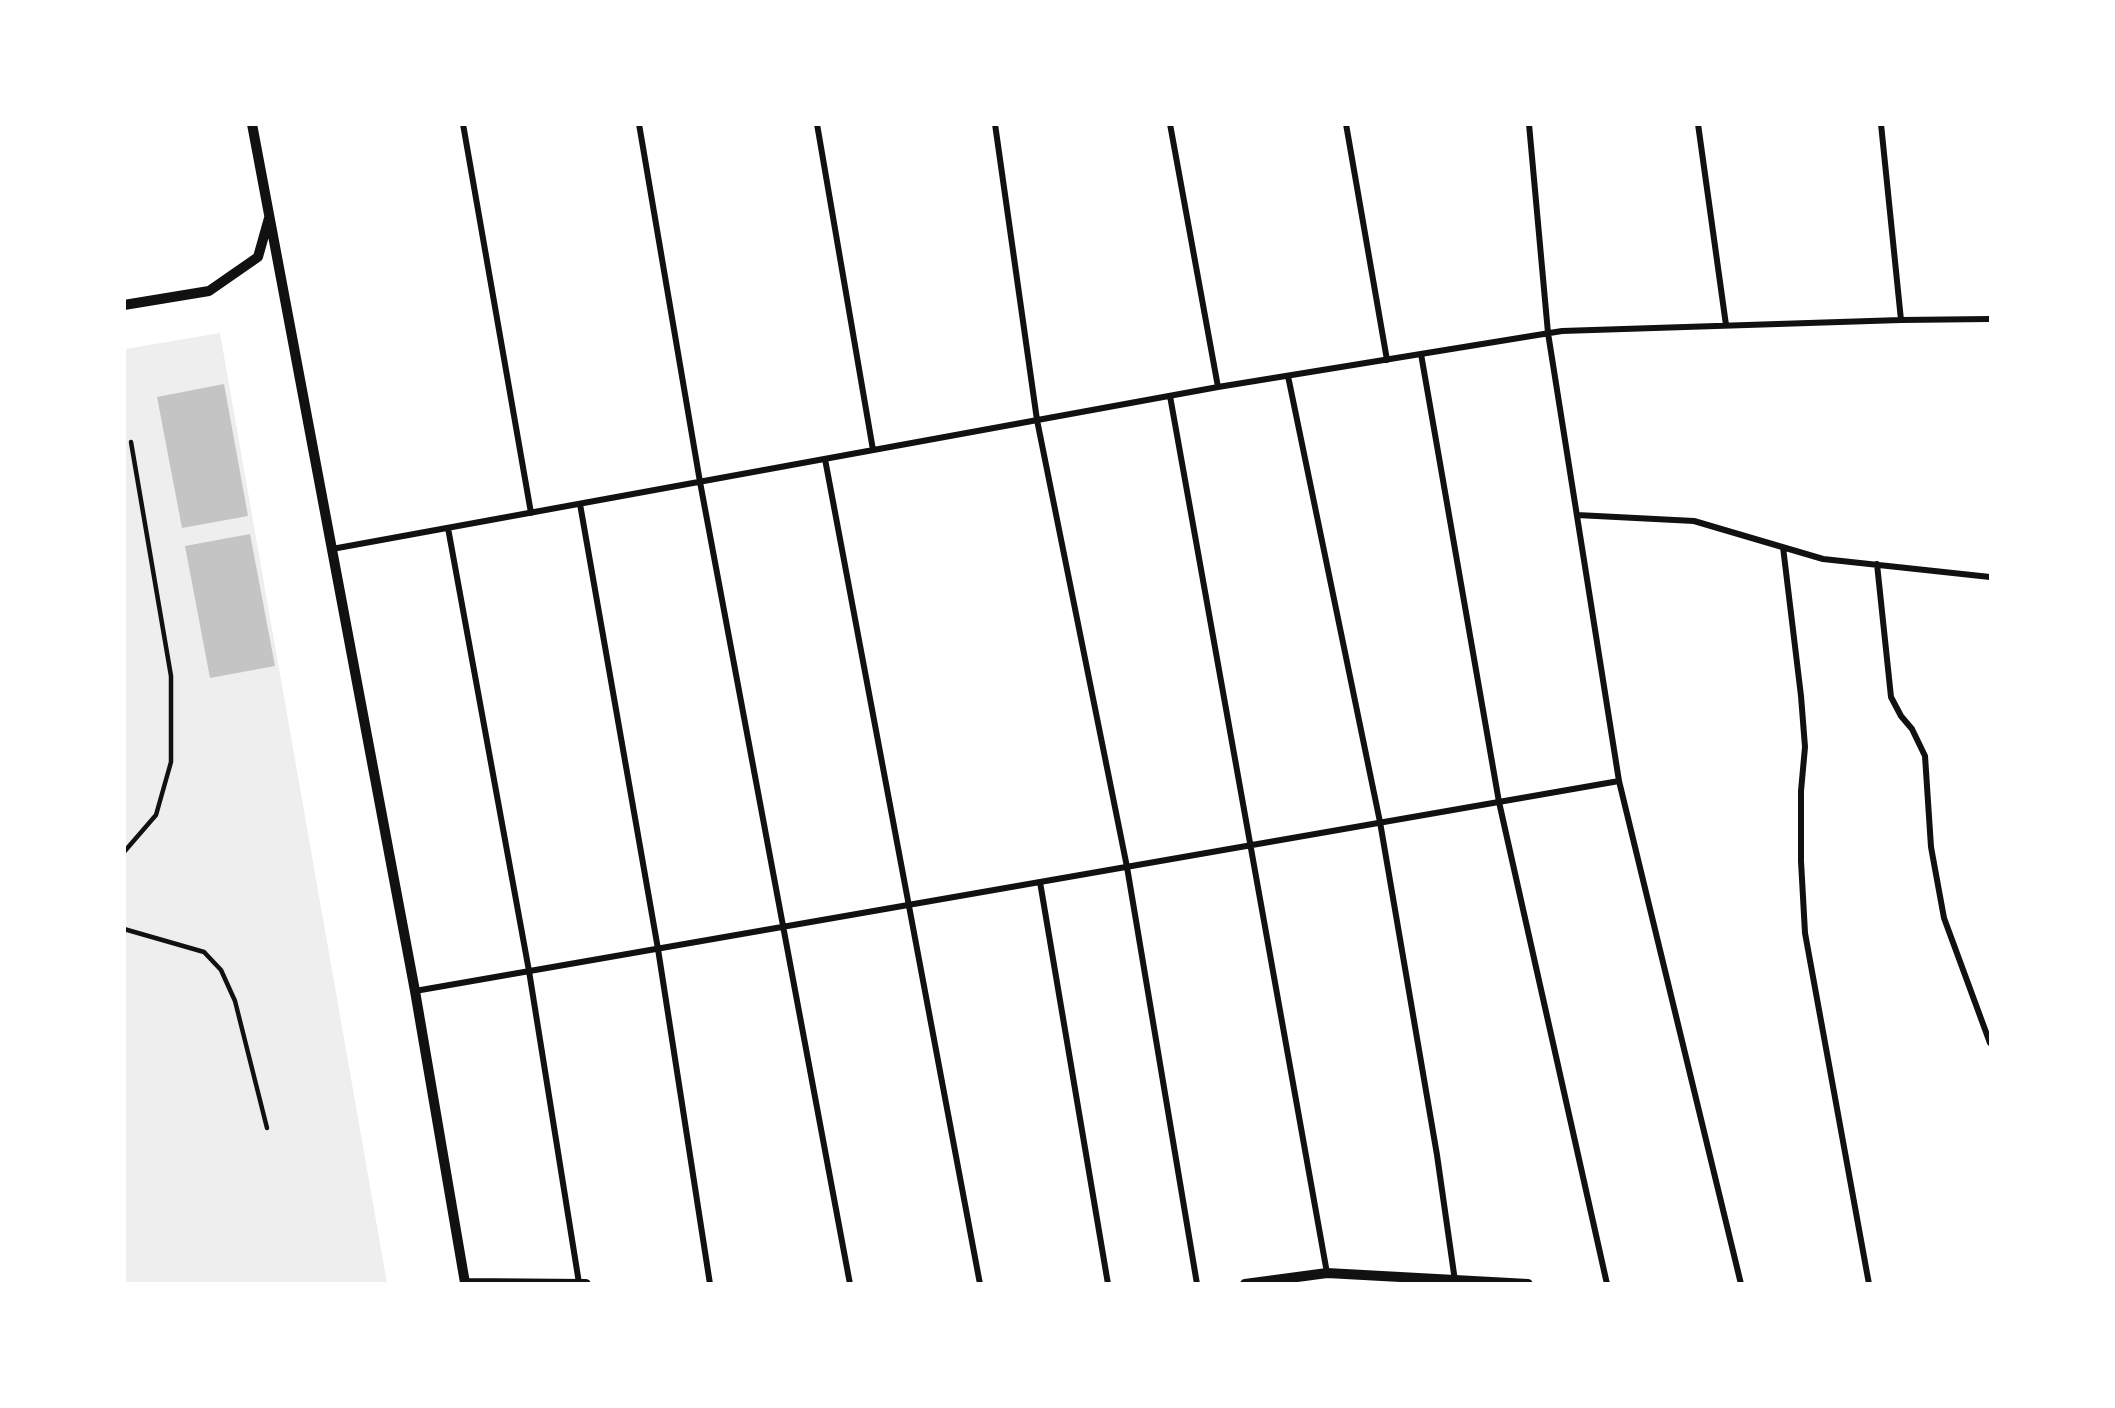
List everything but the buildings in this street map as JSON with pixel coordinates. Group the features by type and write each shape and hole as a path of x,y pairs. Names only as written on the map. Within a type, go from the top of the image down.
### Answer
{"street":[{"path":"252,124 415,991 465,1283 586,1284"},
{"path":"463,124 531,513"},
{"path":"639,124 700,482 850,1284"},
{"path":"817,124 873,450"},
{"path":"995,124 1037,420 1127,867 1197,1284"},
{"path":"1170,124 1218,387"},
{"path":"1346,124 1387,360"},
{"path":"1529,124 1548,333 1619,781 1741,1284"},
{"path":"1698,124 1726,325"},
{"path":"1881,124 1900,320"},
{"path":"124,305 209,291 258,257 269,215"},
{"path":"332,549 1218,387 1562,331 1990,319"},
{"path":"1421,354 1499,802 1606,1284"},
{"path":"1288,376 1380,822 1437,1155 1455,1281"},
{"path":"1170,396 1327,1274"},
{"path":"825,459 980,1284"},
{"path":"580,504 658,949 710,1284"},
{"path":"1577,515 1694,521 1822,559 1990,577"},
{"path":"448,528 529,971 579,1283"},
{"path":"1783,547 1805,747 1801,791 1801,861 1805,933 1869,1284"},
{"path":"1877,564 1891,697 1925,756 1931,846 1944,918 1990,1043"},
{"path":"415,991 1619,781"},
{"path":"1040,882 1108,1284"},
{"path":"1245,1284 1327,1274 1528,1284"}],"lane":[{"path":"124,852 156,814 171,762 171,676 131,442"},
{"path":"124,929 204,952 221,970 235,1001 267,1128"}],"shaded area":[{"path":"220,333 387,1283 125,1284 125,349"}]}
